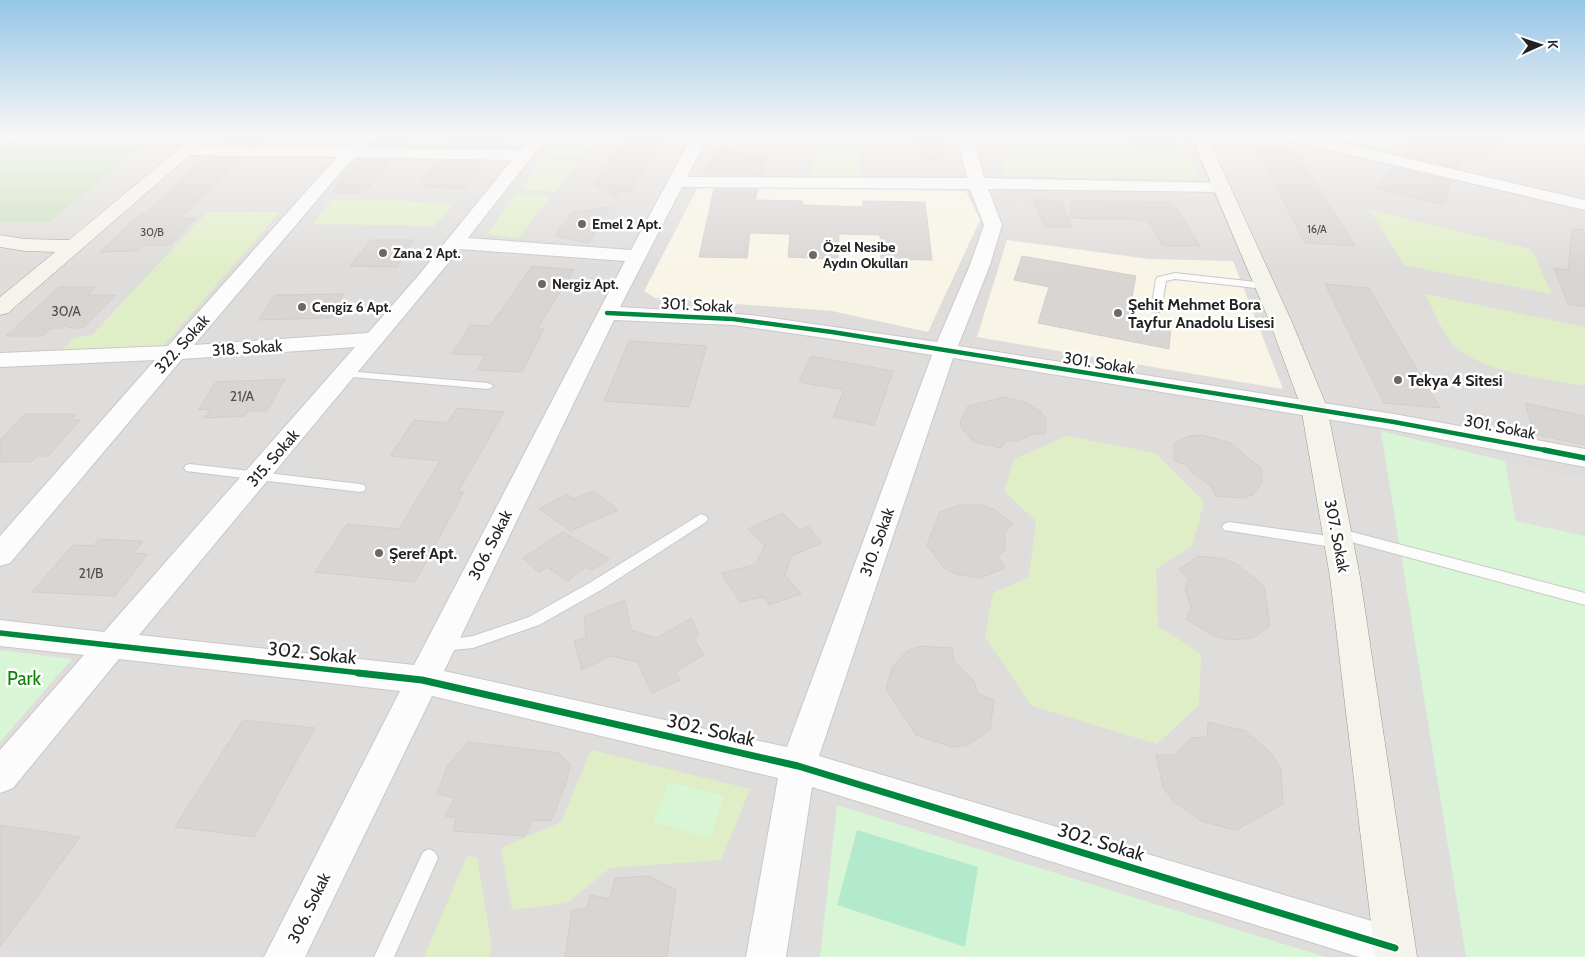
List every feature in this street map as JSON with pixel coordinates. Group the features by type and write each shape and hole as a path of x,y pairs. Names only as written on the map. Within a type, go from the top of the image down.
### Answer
{"street":[{"path":"0,287 134,181"},
{"path":"0,308 74,246 143,181"},
{"name":"322. Sokak","path":"0,555 324,181"},
{"name":"315. Sokak","path":"0,776 109,646 345,374 455,243 504,181"},
{"name":"310. Sokak","path":"766,957 798,766 945,350 980,265 993,225 976,181"},
{"name":"307. Sokak","path":"1219,181 1314,407 1347,587 1396,952"},
{"path":"1482,181 1585,205"},
{"path":"675,182 1222,187"},
{"name":"306. Sokak","path":"284,957 607,313 675,182"},
{"path":"0,241 50,247 74,246"},
{"path":"455,243 636,256"},
{"name":"301. Sokak","path":"607,313 749,321 945,350 1084,373 1314,407 1487,437 1585,458"},
{"name":"318. Sokak","path":"0,360 173,353 374,339"},
{"name":"302. Sokak","path":"0,633 422,680 798,766 1396,952"}],"lane":[{"path":"1156,310 1161,279 1175,276 1264,286"},
{"path":"345,374 488,386"},
{"path":"190,468 360,488"},
{"path":"440,645 473,642 534,621 701,520"},
{"path":"1229,527 1338,538 1585,599"},
{"path":"384,957 429,858"}],"shaded area":[{"path":"0,181 1585,181 1585,957 0,957"},
{"name":"Özel Nesibe Aydın Okulları","path":"704,186 966,191 980,220 928,332 832,311 655,298 644,291 697,189"},
{"name":"Şehit Mehmet Bora Tayfur Anadolu Lisesi","path":"1007,240 1149,259 1233,261 1283,389 977,337"},
{"path":"1505,461 1585,479 1585,536 1516,521"}],"green space":[{"path":"0,181 101,181 49,222 0,221"},
{"path":"527,181 564,181 555,192 522,189"},
{"path":"517,193 551,196 518,238 487,234"},
{"path":"331,200 394,200 452,205 435,226 313,224"},
{"path":"1370,210 1531,249 1552,294 1404,265"},
{"path":"207,212 280,212 163,346 62,350 74,338 92,335"},
{"path":"1425,294 1585,327 1585,386 1514,373 1477,361 1462,352 1447,337"},
{"path":"1381,431 1505,461 1516,520 1585,536 1585,957 1466,957"},
{"path":"1067,436 1155,453 1204,502 1192,546 1156,569 1158,626 1201,654 1199,705 1157,744 1032,706 985,637 993,593 1029,577 1036,521 1004,491 1014,459"},
{"name":"Park","path":"0,650 72,659 0,742"},
{"path":"591,750 750,789 721,860 610,868 567,903 512,910 501,848 561,822"},
{"path":"669,782 724,796 710,838 653,822"},
{"path":"837,805 1325,957 820,957"},
{"path":"857,830 978,867 965,947 837,905"},
{"path":"467,856 477,858 492,947 489,957 424,957"}],"building":[{"path":"180,181 219,181 180,218 196,218 170,245 143,245 137,251 100,252 141,213 146,213"},
{"path":"341,181 375,181 363,193 331,193"},
{"path":"420,181 471,181 465,189 422,186 425,182"},
{"path":"595,181 637,181 630,192 619,192 615,198 593,184"},
{"path":"1272,181 1314,181 1355,246 1305,243"},
{"path":"1382,181 1452,181 1443,205 1376,189"},
{"path":"714,189 758,189 755,200 802,201 803,205 862,207 863,201 925,202 932,260 881,259 880,235 839,234 838,259 788,257 790,234 750,233 747,258 699,257"},
{"path":"1033,200 1062,201 1071,227 1045,227"},
{"path":"1070,201 1172,202 1200,246 1163,246 1148,220 1070,218"},
{"name":"Emel 2 Apt.","path":"610,207 589,243 555,236 572,212"},
{"path":"1572,229 1585,230 1585,307 1568,304 1554,268 1568,270"},
{"name":"Zana 2 Apt.","path":"371,240 414,240 397,267 350,266"},
{"path":"1022,256 1136,276 1128,317 1171,325 1169,349 1038,323 1049,287 1014,280"},
{"path":"532,266 574,270 537,329 544,329 522,372 477,370 485,355 452,354 470,325 490,326"},
{"path":"1325,284 1369,288 1440,408 1384,403"},
{"path":"59,287 95,287 88,295 116,295 83,328 69,328 66,325 62,328 51,328 43,336 6,336"},
{"name":"Cengiz 6 Apt.","path":"344,294 330,318 258,320 275,295"},
{"path":"629,341 707,346 689,407 604,401"},
{"path":"811,356 893,371 874,425 833,417 844,390 799,382"},
{"path":"285,379 267,411 248,411 245,416 204,418 210,409 198,410 216,382"},
{"path":"1005,397 1025,402 1041,412 1046,419 1046,434 1033,434 1017,441 1006,441 1001,448 974,442 962,429 960,421 968,406"},
{"path":"1525,403 1585,416 1585,445 1534,434"},
{"path":"457,408 504,412 458,492 464,492 415,582 315,572 347,524 399,529 440,461 390,456 414,420 447,423"},
{"path":"25,414 76,414 71,420 80,420 48,456 37,456 31,462 0,462 0,440"},
{"path":"1201,435 1229,442 1262,469 1262,484 1253,495 1242,498 1216,496 1211,486 1192,473 1188,465 1174,461 1174,443 1189,436"},
{"path":"594,491 618,510 571,531 539,509 567,494 573,499"},
{"path":"959,505 981,505 994,509 1013,524 1005,532 1005,549 998,557 1005,568 980,578 955,574 943,567 927,545 940,512"},
{"path":"783,513 800,530 808,526 822,543 791,556 785,575 801,594 769,605 763,597 740,602 721,573 755,565 765,546 748,529"},
{"path":"563,532 609,559 592,570 586,567 568,581 547,567 539,573 523,558"},
{"path":"99,539 143,541 134,553 148,554 115,596 32,592 73,545 93,546"},
{"path":"1199,556 1224,559 1238,565 1264,586 1270,626 1253,638 1229,640 1213,636 1186,619 1191,608 1185,589 1189,580 1179,569"},
{"path":"625,600 631,630 657,638 691,618 699,634 693,637 704,655 675,672 680,680 652,693 637,662 611,656 582,670 574,641 586,637 584,617"},
{"path":"922,646 952,648 954,662 974,681 978,694 994,700 990,730 968,745 952,747 916,735 886,689 892,667 908,650"},
{"path":"243,720 315,728 254,837 175,827"},
{"path":"1208,722 1246,731 1272,754 1281,769 1283,804 1236,830 1203,822 1174,802 1163,787 1156,755 1174,755 1191,738 1207,737"},
{"path":"468,742 559,753 570,764 566,783 551,821 533,820 525,836 453,831 456,818 445,816 455,798 437,794 448,765"},
{"path":"0,825 80,837 0,947"},
{"path":"649,876 676,890 667,957 565,957 572,910 587,908 590,895 610,899 615,878"}],"cycle path":[{"path":"607,313 733,319 792,326 1394,422 1585,458"},
{"path":"0,633 422,680 798,766 1395,948"}],"place":[{"name":"Emel 2 Apt.","path":"582,224"},
{"name":"Zana 2 Apt.","path":"383,253"},
{"name":"Özel Nesibe Aydın Okulları","path":"813,255"},
{"name":"Nergiz Apt.","path":"542,284"},
{"name":"Cengiz 6 Apt.","path":"302,307"},
{"name":"Şehit Mehmet Bora Tayfur Anadolu Lisesi","path":"1118,313"},
{"name":"Tekya 4 Sitesi","path":"1398,380"},
{"name":"Şeref Apt.","path":"379,553"}]}
